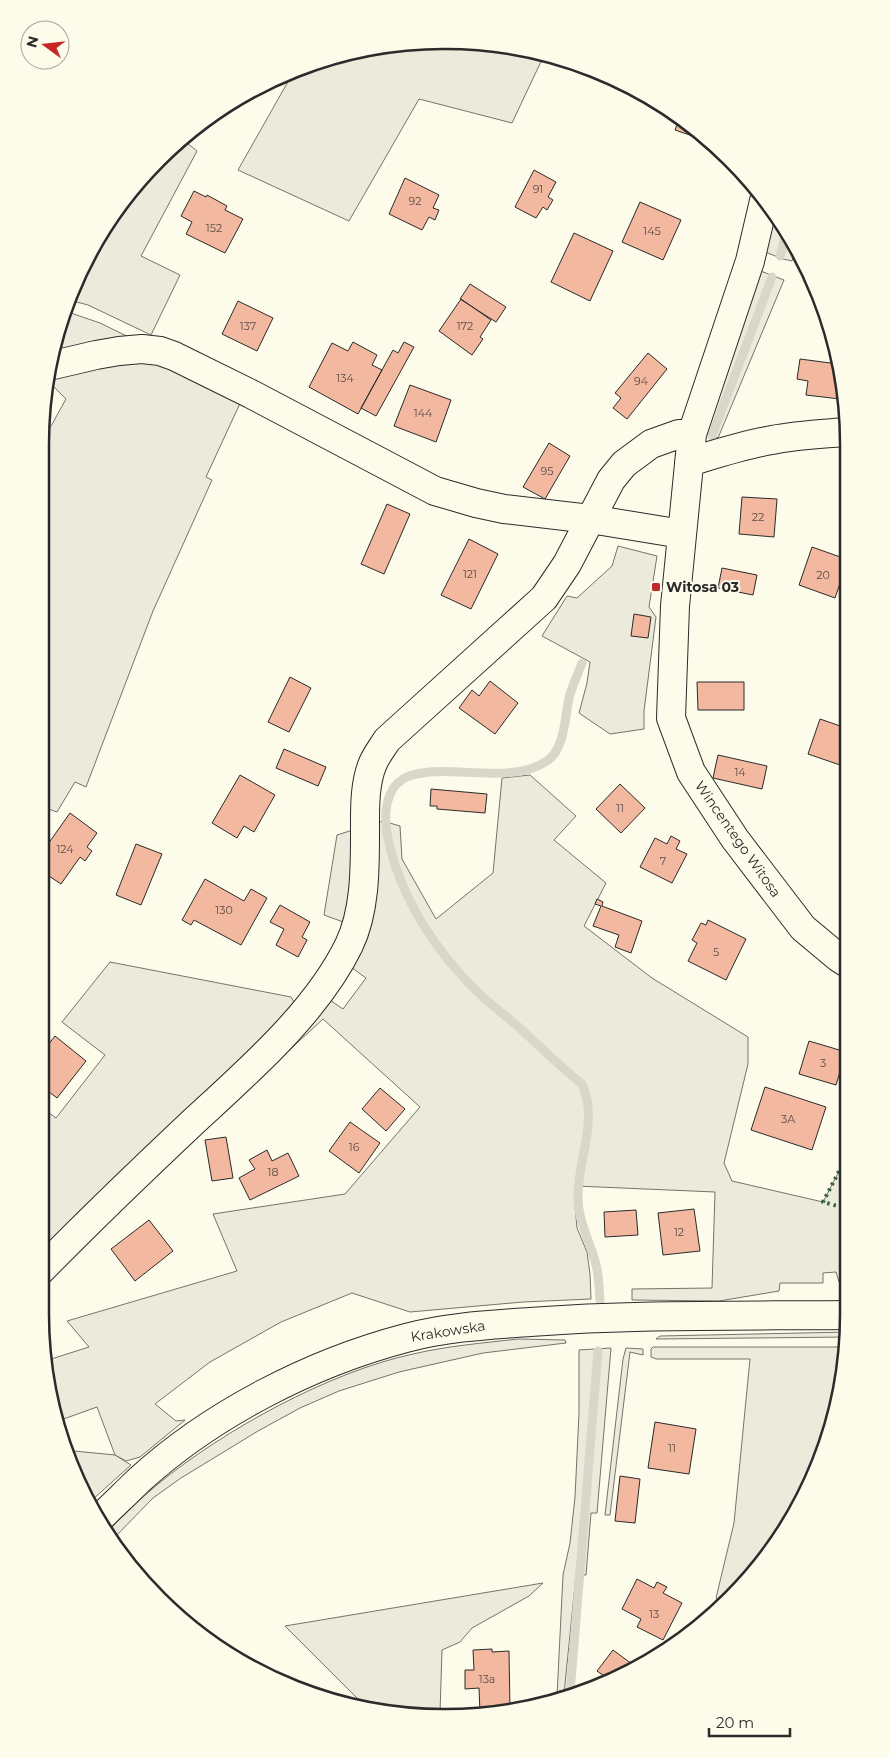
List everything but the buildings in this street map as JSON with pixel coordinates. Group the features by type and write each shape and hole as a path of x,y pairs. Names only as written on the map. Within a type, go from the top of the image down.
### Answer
{"street":[{"name":"Wincentego Witosa","path":"762,209 750,261 692,434 675,606 671,718 691,772 735,840 803,928 840,959"},
{"path":"57,365 119,351 142,349 160,351 251,394 435,491 504,509 590,519 682,534"},
{"path":"688,462 772,439 840,433"},
{"path":"49,1262 105,1205 264,1056 312,1001 339,962 356,929 362,897 366,795 369,777 378,753 394,734 544,598 559,578 611,480 624,464 651,444 679,434 692,434"},
{"name":"Krakowska","path":"104,1515 139,1480 169,1456 241,1406 284,1383 327,1364 405,1338 457,1328 575,1318 840,1315"}],"shaded area":[{"path":"444,49 496,52 541,61 512,123 419,99 349,221 238,170 288,81 317,70 367,56 419,50"},
{"path":"188,144 197,151 141,256 180,275 151,335 88,305 76,302 90,269 115,225 147,184"},
{"path":"772,222 793,258 792,261 783,259 765,252"},
{"path":"758,270 784,280 718,438 707,433"},
{"path":"71,313 100,323 141,343 58,359"},
{"path":"145,357 242,399 206,477 212,480 153,611 86,787 75,782 57,812 49,809 49,444 50,428 66,399 53,386 55,373"},
{"path":"618,546 657,556 649,607 656,617 644,711 644,729 610,734 579,713 590,662 542,636 567,596 577,598 612,566"},
{"path":"530,775 576,816 554,840 606,883 584,926 652,978 748,1037 748,1064 724,1163 732,1181 823,1202 840,1169 840,1282 836,1272 823,1273 823,1283 780,1283 779,1291 719,1301 632,1300 632,1289 712,1288 715,1192 576,1186 577,1228 587,1252 591,1299 523,1302 410,1312 352,1293 281,1322 210,1362 155,1404 176,1421 185,1420 140,1457 126,1461 115,1455 97,1407 63,1419 56,1391 52,1359 89,1347 67,1321 237,1271 213,1214 345,1194 420,1107 323,1019 271,1067 324,996 343,1009 366,978 348,965 379,822 383,821 400,826 402,859 436,919 493,873 502,778"},
{"path":"356,829 346,923 324,915 337,835"},
{"path":"110,962 291,997 298,1009 49,1253 49,1113 56,1118 105,1055 62,1022"},
{"path":"839,1332 839,1337 656,1339 660,1336"},
{"path":"518,1339 565,1340 566,1343 483,1353 399,1372 339,1391 300,1408 258,1431 181,1478 153,1498 117,1535 112,1527 151,1490 184,1464 214,1443 279,1406 347,1374 413,1354"},
{"path":"653,1347 838,1347 833,1391 827,1416 810,1465 799,1489 774,1533 742,1574 717,1599 716,1598 734,1523 750,1359 656,1359 651,1357 651,1349"},
{"path":"611,1348 597,1513 591,1513 586,1575 576,1575 564,1690 557,1693 563,1575 570,1543 575,1497 579,1413 579,1350"},
{"path":"626,1348 643,1349 643,1355 630,1352 610,1515 605,1515 623,1359"},
{"path":"74,1451 115,1455 131,1465 95,1498"},
{"path":"543,1583 529,1596 472,1628 460,1642 442,1650 440,1709 393,1706 359,1700 285,1626"}],"waterway":[{"path":"780,256 784,242"},
{"path":"712,436 772,277"},
{"path":"582,663 569,698 561,741 553,756 547,761 535,767 506,773 426,772 409,776 392,790 387,803 386,819 392,856 400,879 410,901 435,943 483,997 582,1084 587,1098 588,1127 578,1198 580,1217 597,1269 600,1300"},
{"path":"570,1689 598,1351"}],"hedge":[{"path":"840,1169 823,1202 840,1207"}],"place":[{"name":"Witosa 03","path":"656,587"}]}
